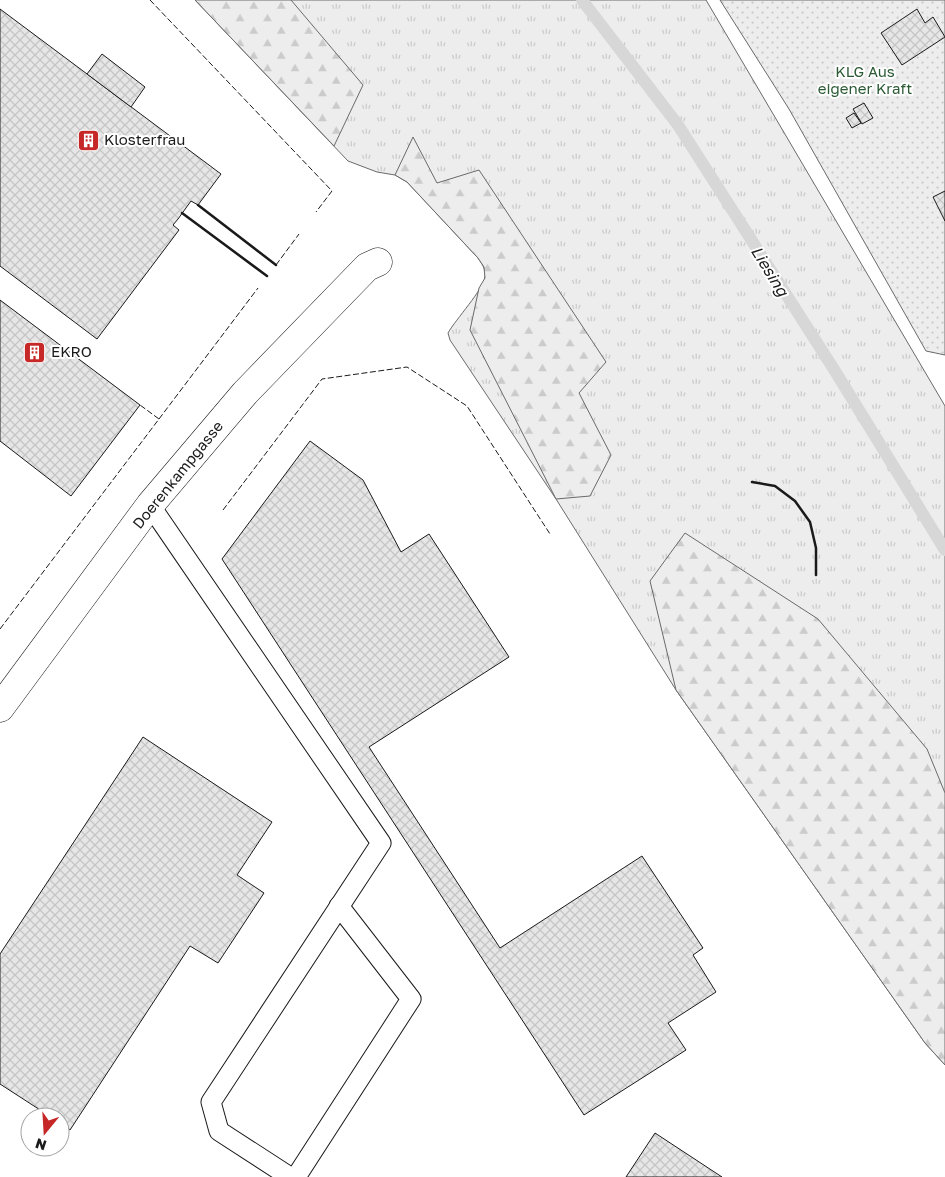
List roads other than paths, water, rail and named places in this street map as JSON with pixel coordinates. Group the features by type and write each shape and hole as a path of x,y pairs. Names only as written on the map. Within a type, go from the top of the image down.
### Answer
{"street":[{"name":"Doerenkampgasse","path":"0,708 150,506 245,393 366,267 378,262"}],"lane":[{"path":"150,506 381,843 210,1102 220,1131 290,1177"},
{"path":"296,1177 411,999 339,906"}],"waterway":[{"name":"Liesing","path":"582,0 678,125 835,371 945,550"}],"place":[{"name":"Klosterfrau","path":"88,140"},
{"name":"EKRO","path":"35,352"}],"park label":[{"name":"KLG Aus eigener Kraft","path":"865,80"}]}
